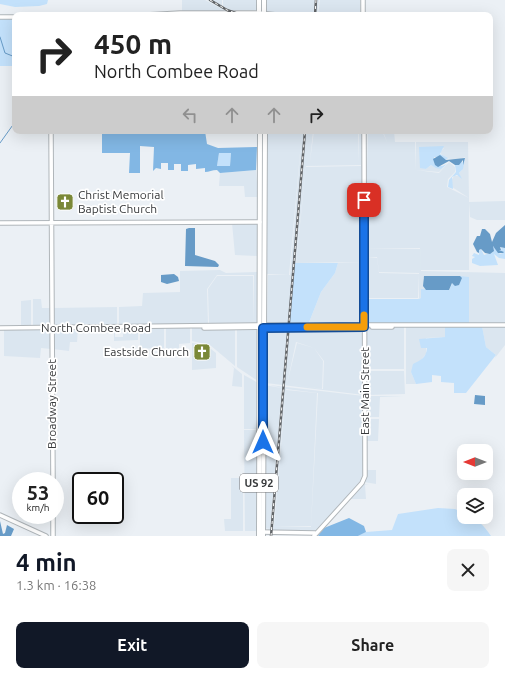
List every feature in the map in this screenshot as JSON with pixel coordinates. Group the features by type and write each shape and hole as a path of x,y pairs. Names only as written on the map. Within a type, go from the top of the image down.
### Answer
{"main road":[{"path":"259,0 259,12"},
{"path":"264,0 264,12"},
{"path":"363,0 363,12"},
{"path":"0,17 12,17"},
{"name":"Broadway Street","path":"51,134 53,472"},
{"name":"US 92","path":"260,134 260,259 263,402 261,430"},
{"path":"260,144 261,140 265,137 262,134"},
{"name":"East Main Street","path":"315,535 362,483 365,476 364,134"},
{"name":"US 92","path":"261,534 261,430 259,382 261,326 265,279 265,137"},
{"path":"265,208 260,222 265,240"},
{"path":"0,224 260,222"},
{"path":"260,259 262,276 265,279"},
{"name":"North Combee Road","path":"0,328 191,327 216,329 261,326 505,325"},
{"path":"259,382 263,402"},
{"path":"0,515 46,536"},
{"path":"52,536 53,524"},
{"path":"261,534 315,535"}],"shaded area":[{"path":"0,0 48,0 47,4 39,6 15,7 0,4"},
{"path":"182,0 205,0 226,11 182,11"},
{"path":"207,0 222,0 222,6 230,10 256,12 227,11"},
{"path":"223,0 256,0 256,10 230,10 223,6"},
{"path":"267,0 314,0 313,12 267,12"},
{"path":"314,0 319,0 317,12 313,12"},
{"path":"320,0 360,0 360,12 318,12"},
{"path":"0,18 12,19 12,66 0,66"},
{"path":"102,134 205,134 207,144 218,148 257,147 256,170 220,173 217,170 205,172 205,168 196,169 196,164 188,165 188,171 181,171 181,164 174,164 174,170 168,170 168,163 161,163 161,169 156,168 153,171 154,147 140,146 140,173 129,173 130,153 102,153","holes":["219,153 231,153 230,166 217,166"]},
{"path":"267,134 302,134 289,275 267,274"},
{"path":"302,134 313,134 310,161 358,162 359,134 363,134 363,324 308,325 321,292 335,273 338,263 362,262 361,165 306,166 289,324 267,324 268,275 290,275"},
{"path":"314,134 358,134 358,162 310,161"},
{"path":"368,134 383,134 387,142 415,142 416,170 439,173 449,162 455,167 455,172 448,179 447,187 469,198 469,270 421,270 420,248 365,248"},
{"path":"384,134 394,134 395,142 387,142"},
{"path":"416,142 468,142 469,198 452,187 451,181 454,176 460,176 459,173 462,170 465,157 458,160 444,158 440,152 444,148 420,147 420,167 426,169 431,165 441,169 445,166 439,172 416,170"},
{"path":"444,146 440,154 448,158 446,160 441,157 434,157 435,165 442,166 447,164 441,169 431,165 426,169 420,168 419,147"},
{"path":"219,153 231,153 230,167 217,166"},
{"path":"440,155 446,160 465,158 463,165 463,160 459,165 455,165 449,161 438,167 435,165 433,159"},
{"path":"465,158 463,169 459,173 462,179 457,175 452,177 453,189 448,187 449,180 456,172 455,165 461,160 463,163"},
{"path":"361,166 361,262 296,263 306,167"},
{"path":"256,170 258,197 245,197 244,186 219,186 220,173"},
{"path":"505,201 505,220 477,220 470,217 469,202"},
{"path":"232,223 258,223 257,256 235,255"},
{"path":"505,225 505,248 500,247 501,250 499,250 504,252 503,253 498,253 493,246 494,251 490,254 485,253 481,249 479,250 479,253 477,252 473,244 477,236 480,236 482,229 485,229 490,234 492,242 496,233"},
{"path":"195,228 195,255 215,261 219,265 218,267 185,266 186,229"},
{"path":"492,247 494,247 500,254 503,253 499,251 502,249 500,247 505,248 505,259 499,258 494,254 498,265 480,266 472,263 472,259 475,257 472,256 474,253 479,255 479,250 481,249 484,255 493,252"},
{"path":"365,248 420,249 421,271 505,273 505,324 469,324 469,277 423,278 425,289 421,289 421,298 419,298 419,273 379,272 377,257 368,258 368,299 365,299"},
{"path":"369,258 377,258 379,273 419,274 418,298 369,298"},
{"path":"294,263 338,263 335,273 321,292 308,325 289,324"},
{"path":"220,270 226,273 257,272 257,324 119,327 119,307 142,306 143,293 180,292 180,271","holes":["217,275 254,275 254,324 208,324 207,289"]},
{"path":"174,274 178,277 179,281 167,284 161,282 161,275"},
{"path":"217,276 253,276 254,323 209,324 208,289"},
{"path":"424,276 460,276 462,278 459,285 455,286 452,283 449,290 426,290 423,286"},
{"path":"460,276 469,277 469,324 365,324 365,299 418,299 421,298 421,289 449,290 453,282 455,283 462,279"},
{"path":"33,299 41,299 42,308 51,308 51,327 33,327"},
{"path":"31,300 31,327 21,327 21,301"},
{"path":"117,307 117,327 53,327 53,308"},
{"path":"404,326 404,369 366,369 365,328"},
{"path":"406,326 445,326 445,337 426,338 426,354 411,372 416,384 406,384"},
{"path":"445,326 482,326 486,347 496,355 466,393 454,393 454,383 441,382 441,376 432,375 432,382 416,384 411,372 413,364 423,358 426,354 427,348 421,348 419,339 445,337"},
{"path":"482,326 505,326 505,345 495,358 496,355 486,347"},
{"path":"138,328 138,340 114,341 114,329","holes":["115,330 123,330 123,337 115,337"]},
{"path":"140,328 164,328 164,349 140,348"},
{"path":"166,328 190,328 190,343 179,344 179,349 166,349"},
{"path":"192,328 235,329 235,366 210,345 192,341"},
{"path":"267,328 363,328 364,395 266,383","holes":["296,342 314,348 324,361 323,389 287,384"]},
{"path":"4,329 51,329 51,349 41,348 40,358 4,356"},
{"path":"53,329 78,329 77,342 70,342 69,351 53,349"},
{"path":"237,329 257,329 258,381 237,367"},
{"path":"192,343 206,345 216,353 216,368 192,370"},
{"path":"297,343 314,348 323,361 322,389 287,384"},
{"path":"231,365 242,374 242,387 232,386 234,368"},
{"path":"366,371 404,371 405,394 366,395"},
{"path":"244,375 258,383 258,429 244,429"},
{"path":"264,385 282,388 270,529 264,528"},
{"path":"269,385 364,396 363,479 315,532 270,531 267,529 271,529 283,388","holes":["286,389 318,393 311,527 273,526"]},
{"path":"286,390 317,393 311,526 274,526"},
{"path":"475,395 485,396 485,405 474,404"},
{"path":"366,396 404,396 380,397 379,417 366,417"},
{"path":"366,419 379,419 378,441 366,441"},
{"path":"244,430 258,430 257,531 245,531"},
{"path":"366,470 376,470 376,484 364,482"},
{"path":"231,478 243,478 243,531 225,531 224,519 231,519"},
{"path":"363,484 369,485 365,485 366,499 349,499"},
{"path":"438,508 455,509 457,510 457,524 481,524 491,536 358,536 366,532 392,530 398,514"},
{"path":"349,518 364,526 366,532 358,536 318,536 324,528"},
{"path":"0,521 3,534 5,533 7,525 14,529 11,536 0,536"}],"waterway":[{"path":"0,37 5,53 12,56"},
{"path":"0,143 12,126"}],"railway":[{"path":"210,0 233,12"},
{"path":"315,12 316,0"},
{"path":"271,536 305,134"}],"slow traffic":[{"path":"307,327 364,327 364,315"}],"place":[{"name":"Christ Memorial Baptist Church","path":"65,202"},
{"name":"Eastside Church","path":"202,352"}],"route":[{"path":"263,442 263,328 364,327 364,200"}]}
